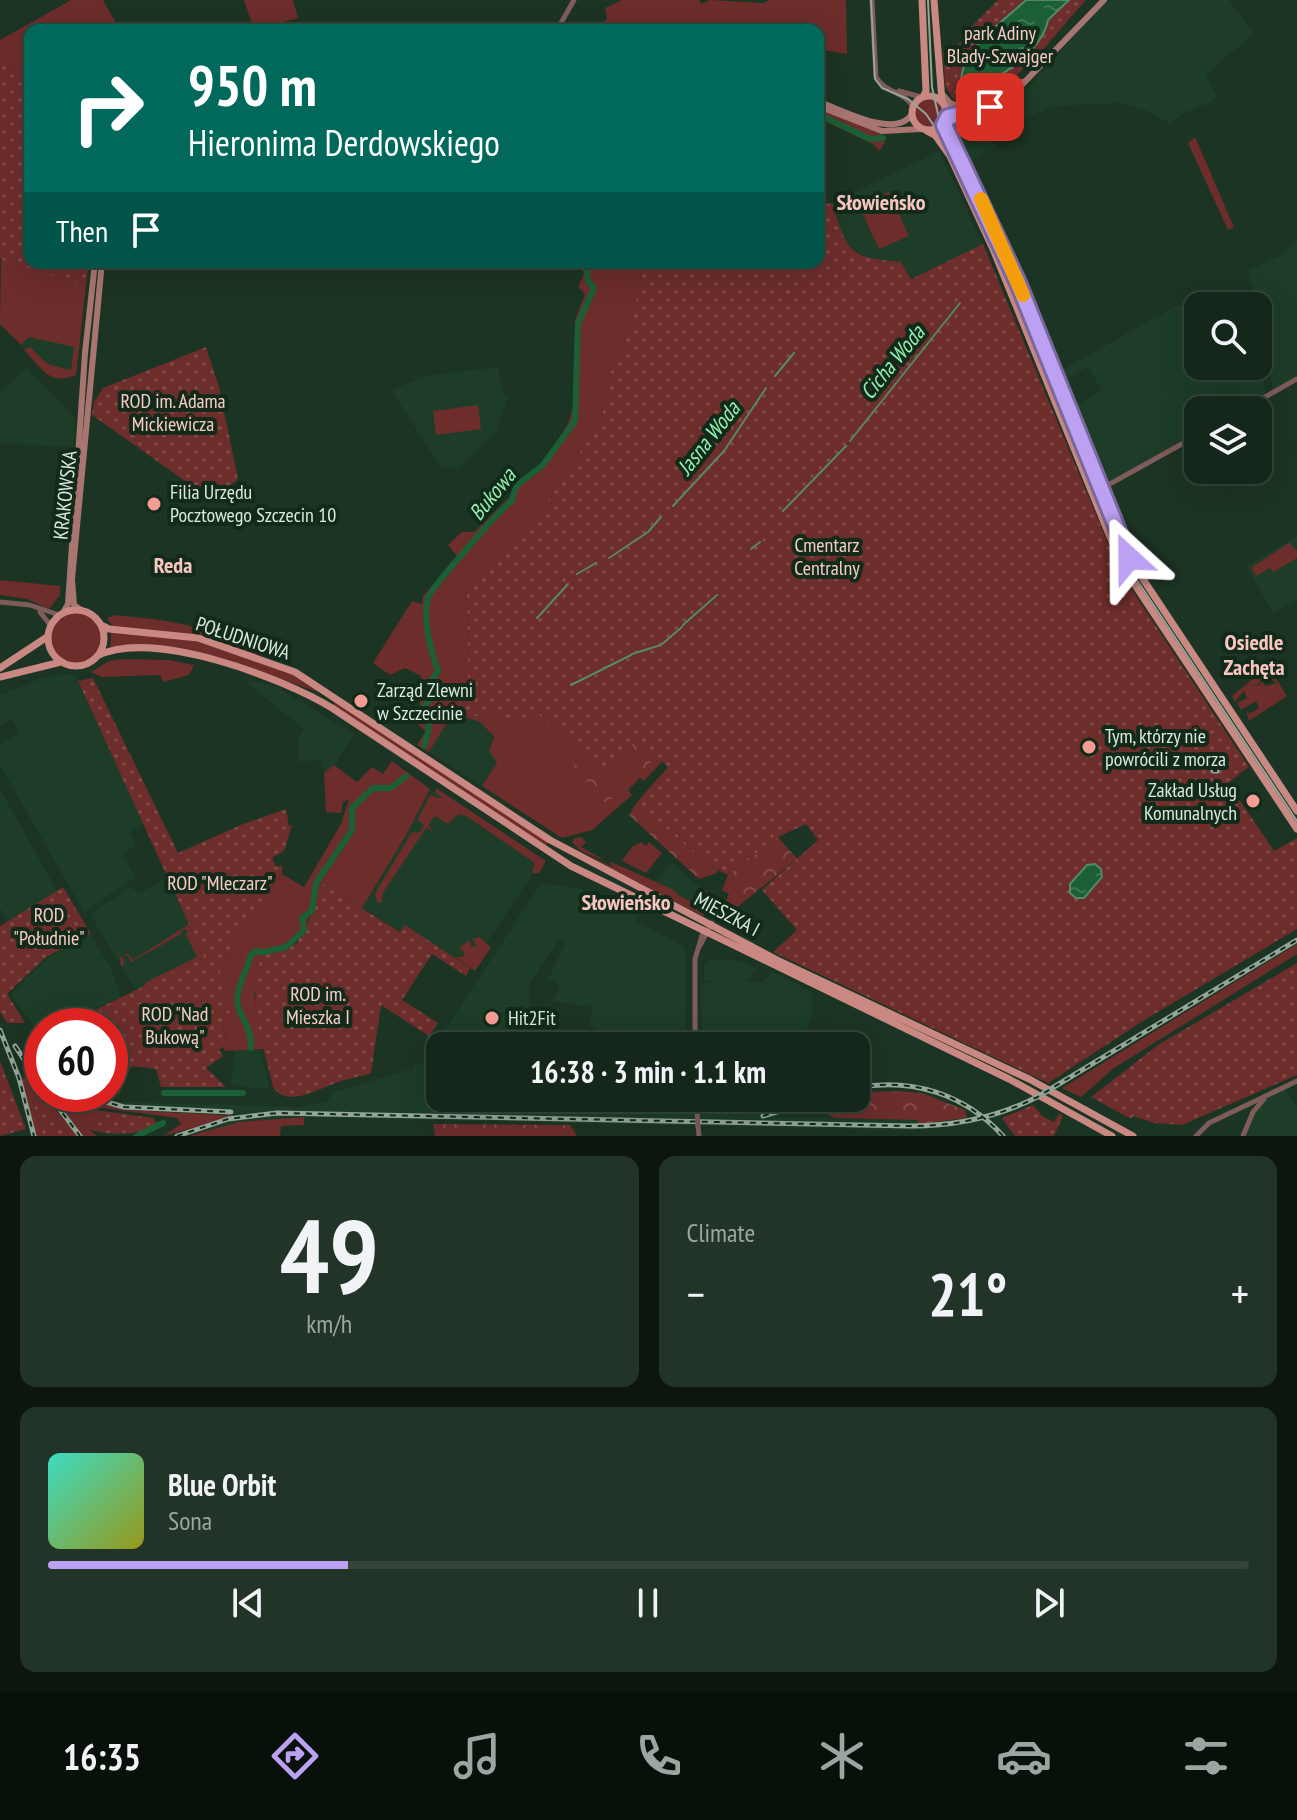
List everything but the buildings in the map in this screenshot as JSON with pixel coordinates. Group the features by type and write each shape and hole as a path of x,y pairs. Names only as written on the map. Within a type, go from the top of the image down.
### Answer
{"main road":[{"path":"824,106 878,124 902,123 926,87 922,0"},
{"path":"934,0 939,85 945,120 1018,283 1100,490 1138,575 1297,811"},
{"path":"824,106 884,131 938,128 945,120 996,105 1015,93 1104,0"},
{"path":"922,97 934,97 952,110 970,107 1001,95 1038,70"},
{"path":"939,85 949,102 970,107"},
{"path":"912,111 924,130 935,135 950,156 1129,579 1297,829"},
{"path":"87,380 95,268"},
{"path":"87,380 101,268"},
{"name":"KRAKOWSKA","path":"81,610 74,603 72,579 87,380"},
{"name":"KRAKOWSKA","path":"61,614 68,604 87,380"},
{"path":"0,668 41,644 61,614 81,610 92,615 101,625 104,642 97,656 81,665 51,662 0,677"},
{"name":"POŁUDNIOWA","path":"101,625 220,644 289,669 324,690"},
{"path":"48,635 51,651 63,662"},
{"name":"POŁUDNIOWA","path":"97,656 143,650 210,658 255,670 318,699"},
{"name":"MIESZKA I","path":"324,690 551,841 779,961 1069,1100 1133,1136"},
{"name":"MIESZKA I","path":"318,699 564,862 1064,1108 1112,1136"}],"street":[{"path":"561,24 574,0"},
{"path":"872,0 875,75 880,84 890,89 922,97"},
{"path":"890,89 912,111"},
{"path":"1267,396 1297,379"},
{"path":"1091,493 1184,443"},
{"path":"0,602 33,606 61,614"},
{"path":"33,606 51,626"},
{"path":"695,1032 697,950 710,922"},
{"path":"1196,1136 1206,1124 1297,1081"},
{"path":"1243,1136 1254,1109 1271,1093"},
{"path":"697,1112 699,1136"}],"shaded area":[{"path":"1106,0 1229,0 1254,33 1206,75 1217,96 1213,101 1180,115 1171,124 1145,110 1120,103 1054,106 990,135 996,148 968,161 952,121 1003,106 1029,87"},
{"path":"939,151 983,244 911,279 900,262 871,261 844,242 832,203"},
{"path":"1297,240 1297,378 1273,391 1272,292 1254,292 1247,271 1281,256"},
{"path":"1184,305 1184,380 1263,380 1265,394 1184,396 1184,440 1106,483 1074,407 1102,390 1088,367 1067,378 1062,370 1174,307"},
{"path":"29,337 80,344 76,374 54,379 21,345"},
{"path":"498,367 504,395 508,395 497,431 459,469 441,467 391,390 426,376"},
{"path":"27,368 75,418 73,447 0,443 0,392"},
{"path":"1297,536 1297,600 1273,613 1246,566"},
{"path":"65,674 75,676 144,824 130,832 136,845 122,854 136,877 84,912 0,765 0,745 20,732 12,719 0,726 0,695 42,678"},
{"path":"250,680 276,687 355,734 334,765 324,773 320,760 299,762 298,737 304,730 248,683"},
{"path":"453,712 481,722 493,733 489,750 497,763 482,786 429,752"},
{"path":"0,789 57,891 8,921 0,908"},
{"path":"430,789 539,864 470,968 405,926 401,932 362,908"},
{"path":"671,862 712,898 709,912 655,884"},
{"path":"167,877 204,957 136,991 90,914 130,887 140,893"},
{"path":"540,885 581,889 638,916 636,921 685,947 685,1031 601,1032 589,1025 593,1003 583,1006 553,1001 560,986 548,979 566,942 560,939 529,985 529,1032 443,1032"},
{"path":"90,934 111,968 121,997 96,1008 24,1008 24,1013 11,994 46,959"},
{"path":"711,959 741,961 757,969 747,981 763,982 772,971 812,992 812,1016 805,1032 702,1032 701,983 713,982 704,980 704,965"},
{"path":"235,1049 260,1050 269,1082 267,1090 231,1084"},
{"path":"426,1058 426,1112 790,1112 776,1117 918,1120 919,1124 966,1118 973,1119 974,1124 911,1130 290,1117 239,1122 189,1136 173,1136 239,1114 128,1110 128,1102 299,1107 327,1102 332,1093 423,1063"},
{"path":"1284,1088 1297,1107 1297,1136 1244,1136 1253,1111"}],"green space":[{"path":"71,0 103,0 117,24 78,22 28,24"},
{"path":"244,0 293,0 298,18 276,24 252,24"},
{"path":"622,0 699,0 701,4 710,0 764,3 769,0 846,0 847,54 824,50 824,24 602,24 607,19 605,8"},
{"name":"park Adiny Blady-Szwajger","path":"998,0 1086,0 1028,65 1011,79 993,91 974,98 954,100 945,86 943,52 949,52 968,36 966,32"},
{"path":"24,26 24,88 0,58 0,40"},
{"path":"0,58 24,88 24,267 0,259"},
{"path":"929,98 935,99 943,107 943,119 935,127 929,128 923,127 915,119 914,113 915,107 923,99"},
{"path":"824,111 881,133 885,143 879,151 873,144 824,121"},
{"path":"1195,137 1234,227 1228,230 1188,143"},
{"path":"889,192 909,236 879,249 859,206"},
{"name":"Cmentarz Centralny","path":"832,203 842,233 853,249 870,258 901,262 911,279 983,244 1120,572 1249,767 1228,783 1274,851 1297,838 1297,929 1146,1019 1048,1083 773,952 797,930 762,890 818,840 806,824 778,837 728,875 705,863 637,802 668,767 634,738 604,772 537,713 527,725 489,713 479,717 462,712 460,704 468,676 467,594 544,507 601,421 612,368 623,346 640,286 642,268 824,268 824,204"},
{"path":"1,257 24,265 24,268 33,268 86,286 76,375 52,377 24,350 30,347 47,364 71,370 74,347 29,337 21,345 0,324"},
{"path":"29,268 88,268 86,286"},
{"path":"582,268 642,268 640,286 623,346 612,368 601,421 544,507 467,594 468,676 462,712 479,717 489,713 527,725 537,712 604,772 634,737 662,762 644,781 640,778 628,790 632,795 592,830 562,838 482,786 497,763 489,751 494,736 480,722 453,713 429,752 417,745 426,731 419,726 421,676 405,668 390,675 373,663 412,601 422,604 423,596 458,557 448,545 462,532 474,532 525,478 543,465 568,424 573,408 575,320 585,294 578,287 584,274"},
{"name":"ROD im. Adama Mickiewicza","path":"206,347 219,387 238,479 212,500 92,415 94,402 103,388"},
{"path":"478,405 481,429 436,435 433,411"},
{"path":"1289,543 1297,551 1297,558 1273,572 1270,568 1256,576 1251,568"},
{"path":"0,580 60,586 60,595 49,609 27,599 0,595"},
{"path":"76,613 93,621 101,638 93,655 76,663 59,655 51,638 59,621"},
{"path":"115,615 198,628 244,649 253,648 263,657 196,635 113,627 107,618"},
{"path":"111,632 182,637 221,646 281,667 311,684 318,692 223,659 192,653 110,649"},
{"path":"168,660 194,665 189,675 163,682 160,675 102,677 91,672 109,661"},
{"path":"1266,668 1271,671 1268,677 1262,676 1259,684 1251,685 1260,685 1262,679 1265,686 1277,683 1269,678 1272,672 1287,696 1249,721 1246,710 1249,714 1259,708 1256,701 1241,710 1237,703 1247,698 1244,691 1235,702 1232,696"},
{"path":"93,678 178,853 286,809 289,826 292,825 284,851 272,858 276,867 282,865 282,874 234,937 231,957 219,963 227,1011 231,1011 232,1018 222,1022 228,1043 219,1050 223,1056 206,1068 226,1087 161,1087 156,1069 133,1066 128,1070 128,1008 99,1008 204,957 78,681"},
{"path":"336,701 549,842 546,846 333,706"},
{"path":"633,744 647,751 652,768 632,769 622,782 614,771"},
{"path":"392,761 430,789 405,837 362,908 320,882 303,934 285,950 254,994 264,1049 225,1051 223,1047 228,1042 222,1021 227,1011 219,963 231,957 234,937 282,874 304,887 341,824 349,799 343,802 341,813 326,812 324,773 334,765 357,782 372,767 383,774"},
{"path":"570,763 584,769 589,764 594,765 616,791 615,797 604,802"},
{"path":"436,788 546,861 539,873 532,873 535,863 466,816 458,814 448,824 435,816 428,825 433,832 426,828 384,891 381,903 377,902 375,893 412,832 419,833 424,826 418,819 430,795 443,799 435,792"},
{"path":"637,802 705,863 718,870 717,873 699,879 629,815"},
{"path":"582,837 586,843 581,847 607,861 586,853 613,867 609,861 672,889 704,908 710,904 708,899 696,897 705,890 713,897 715,908 703,916 572,849 612,868 571,845 582,850 572,843 575,838"},
{"path":"778,837 797,859 725,917 720,914 729,894 722,890 728,875"},
{"path":"641,842 646,846 649,842 662,853 646,873 622,861 632,847"},
{"name":"ROD im. Mieszka I","path":"320,882 400,932 405,925 470,968 466,976 432,954 402,1000 438,1023 432,1032 426,1034 381,1005 371,1073 342,1080 302,1096 285,1096 273,1087 261,1037 256,1003 258,970 263,953 285,950 297,943 314,909"},
{"name":"ROD \"Południe\"","path":"63,887 91,934 46,957 7,994 24,1023 7,1023 0,1012 0,926"},
{"path":"189,924 204,957 144,987 146,982 197,957 186,935 188,930 183,929 181,934 131,962 127,955 123,956 124,966 121,966 120,958 127,953 133,960"},
{"path":"479,937 491,947 475,971 455,957 463,957 464,952 459,948 470,940 471,946 477,947 473,939"},
{"path":"1297,944 1297,954 1114,1068 1081,1097 1062,1088"},
{"path":"1297,963 1297,1075 1182,1125 1154,1123 1133,1116 1131,1119 1091,1097 1158,1045"},
{"path":"0,1061 26,1129 0,1136"},
{"path":"870,1092 922,1093 965,1110 967,1118 918,1124 918,1120 835,1118 824,1112 870,1112"},
{"path":"1033,1105 1042,1116 1054,1122 1059,1113 1063,1116 1054,1136 1015,1136 1002,1118"},
{"path":"128,1110 239,1116 163,1136 181,1124 177,1118"},
{"path":"29,1112 36,1112 43,1136 35,1136"},
{"path":"36,1112 52,1112 69,1136 43,1136"},
{"path":"52,1112 57,1112 78,1136 69,1136"},
{"path":"63,1112 95,1112 88,1129 97,1136 82,1136"},
{"path":"95,1112 153,1118 158,1124 133,1133 113,1134 88,1129"},
{"path":"304,1117 304,1125 281,1126 280,1136 189,1136 239,1122"},
{"path":"433,1124 570,1125 577,1136 435,1136"}],"water":[{"path":"1026,0 1069,0 1048,20 1044,32 1026,55 1002,75 965,96 961,82 970,55 991,31"},
{"path":"1095,864 1101,869 1102,877 1084,898 1076,898 1070,893 1070,884 1087,865"}],"waterway":[{"name":"Bukowa","path":"824,117 870,139 883,138"},
{"name":"Bukowa","path":"424,746 429,728 424,707 432,697 429,684 438,671 427,625 428,598 467,548 512,501 516,486 543,465 575,421 578,324 594,288 588,281 587,268"},
{"name":"Cicha Woda","path":"850,441 960,303"},
{"name":"Jasna Woda","path":"775,376 794,353"},
{"name":"Jasna Woda","path":"673,506 724,451 766,388"},
{"name":"Cicha Woda","path":"783,511 846,446"},
{"name":"Jasna Woda","path":"609,558 648,532 661,517"},
{"name":"Cicha Woda","path":"751,549 760,542"},
{"name":"Jasna Woda","path":"577,574 596,563"},
{"name":"Jasna Woda","path":"537,618 568,584"},
{"name":"Cicha Woda","path":"683,625 717,595"},
{"name":"Cicha Woda","path":"632,654 661,645 682,627"},
{"name":"Cicha Woda","path":"571,685 631,655"},
{"name":"Bukowa","path":"264,952 286,947 304,930 302,918 312,911 316,883 352,830 352,808 373,788 391,788 406,776"},
{"name":"Bukowa","path":"251,1048 238,996 250,956 256,951 261,952"},
{"name":"Bukowa","path":"164,1093 243,1093"},
{"name":"Bukowa","path":"137,1136 163,1123"}],"tram line":[{"path":"871,0 875,79 882,88 908,99 926,114 952,152 1010,278 1125,562 1297,821"},
{"path":"928,0 932,87 941,128"}],"railway":[{"path":"177,1136 228,1119 277,1113 911,1126 961,1122 993,1115 1039,1096 1297,940"},
{"path":"0,1030 19,1078 34,1136"},
{"path":"15,1046 24,1059"},
{"path":"870,1086 897,1085 936,1092 972,1109 1003,1136"},
{"path":"128,1107 231,1112"},
{"path":"62,1112 80,1136"},
{"path":"763,1116 777,1112"}],"slow traffic":[{"path":"981,199 1023,295"}],"place":[{"name":"Filia Urzędu Pocztowego Szczecin 10","path":"154,504"},
{"name":"Zarząd Zlewni w Szczecinie","path":"361,701"},
{"name":"Tym, którzy nie powrócili z morza","path":"1089,747"},
{"name":"Zakład Usług Komunalnych","path":"1253,801"},
{"name":"Hit2Fit","path":"492,1018"}],"district":[{"name":"Słowieńsko","path":"881,202"},
{"name":"Reda","path":"173,565"},
{"name":"Osiedle Zachęta","path":"1254,654"},
{"name":"Słowieńsko","path":"626,902"}],"route":[{"path":"990,107 948,117 944,125 958,149 1018,283 1129,558"}],"park label":[{"name":"ROD \"Mleczarz\"","path":"220,883"},
{"name":"ROD \"Nad Bukową\"","path":"175,1026"}]}
